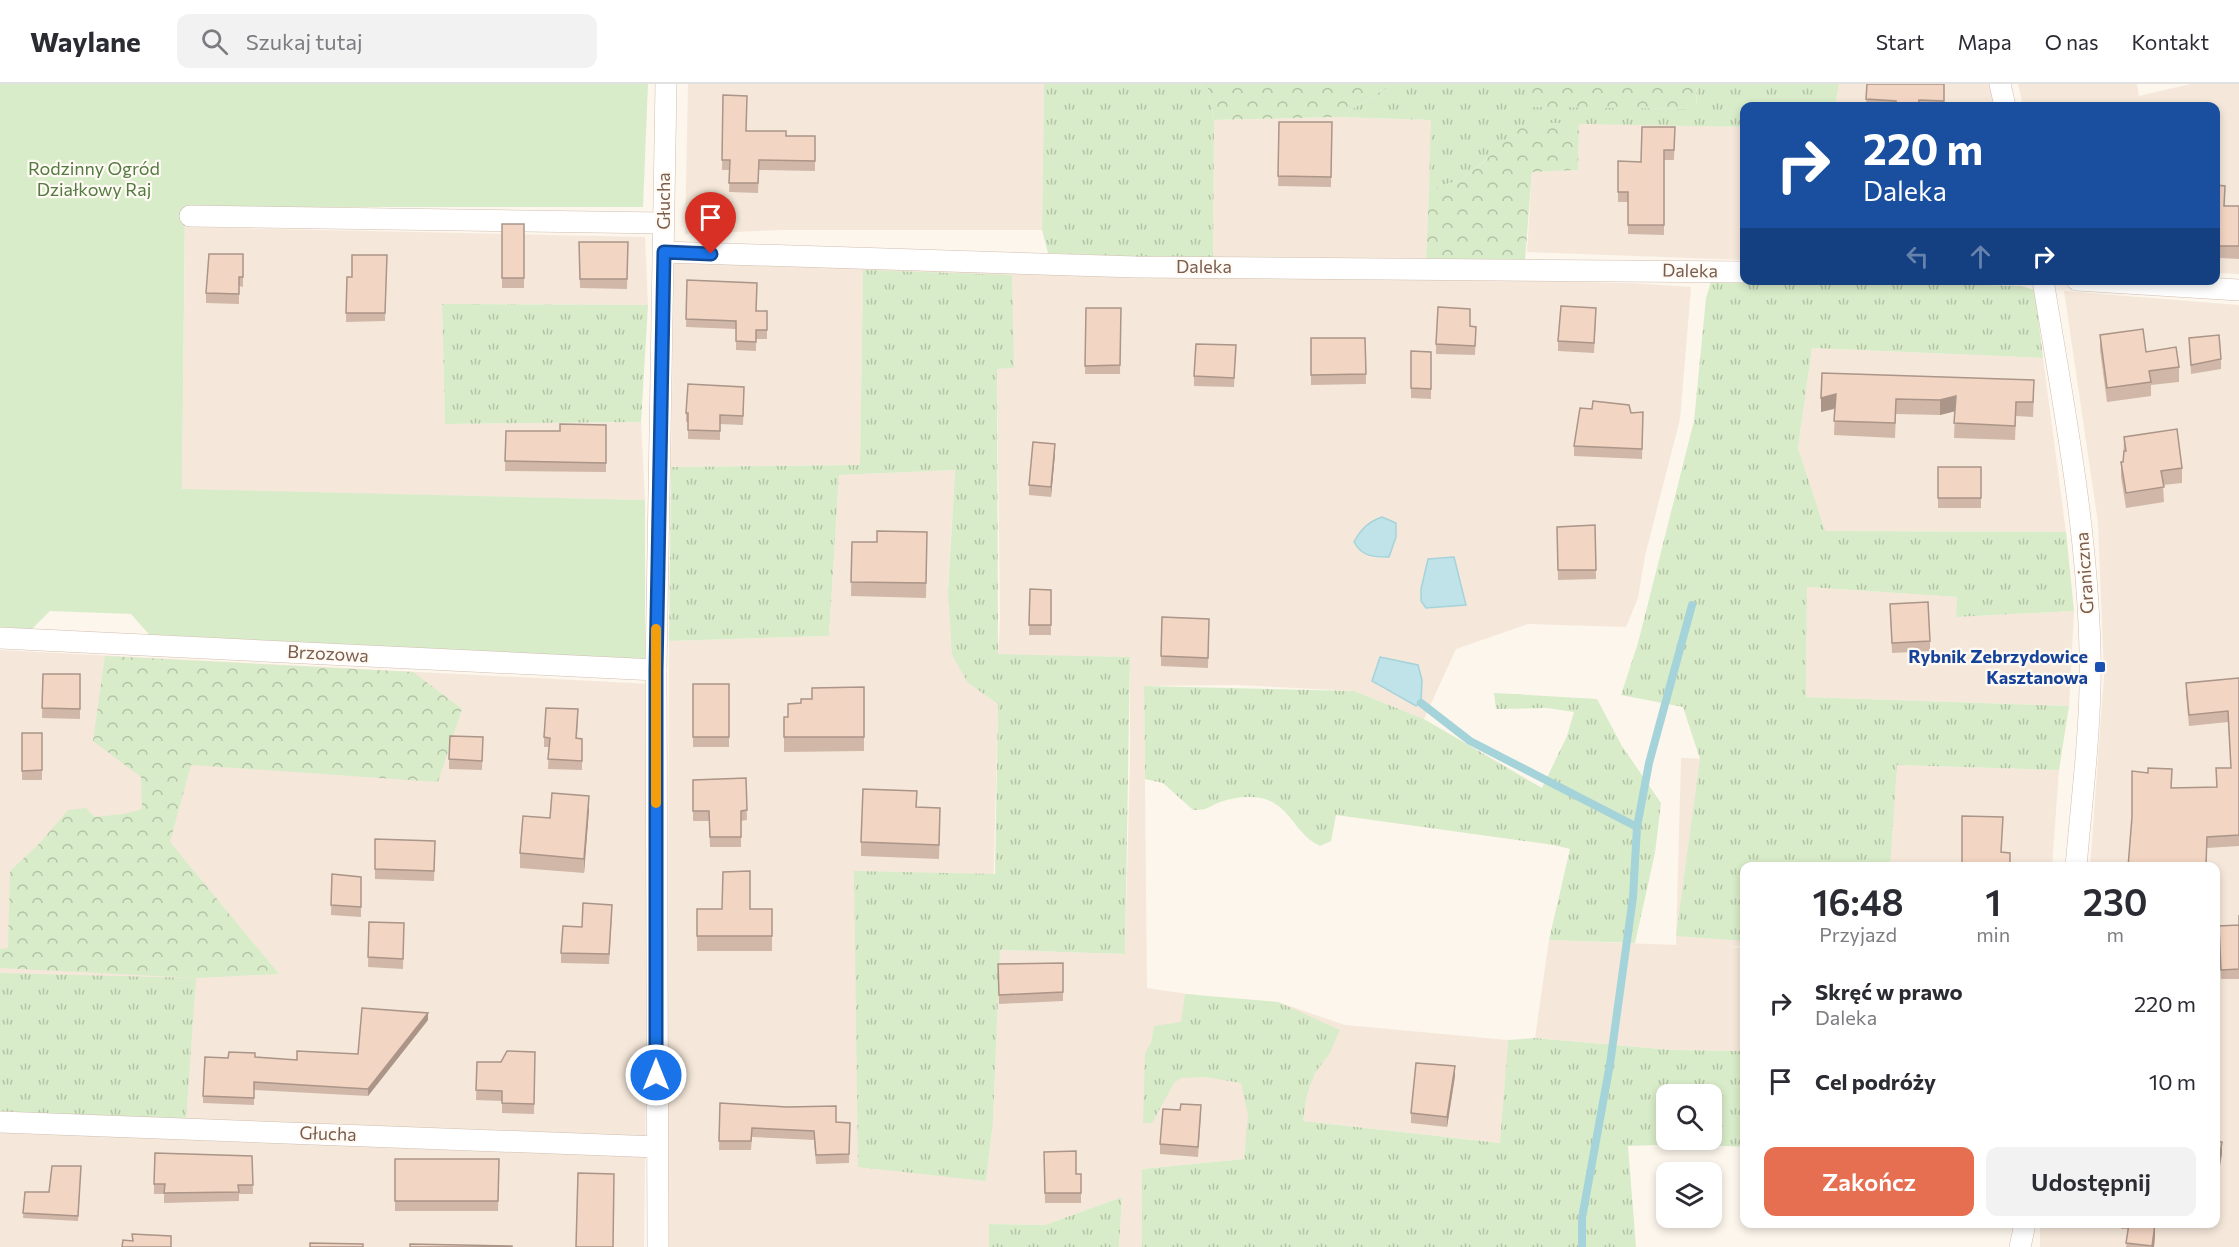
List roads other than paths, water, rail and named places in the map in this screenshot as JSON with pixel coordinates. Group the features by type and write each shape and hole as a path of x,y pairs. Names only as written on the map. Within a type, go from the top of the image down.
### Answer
{"street":[{"name":"Głucha","path":"658,1247 656,670 666,84"},
{"path":"2000,84 2004,102"},
{"path":"190,216 663,224"},
{"name":"Daleka","path":"664,252 1136,267 1740,272"},
{"name":"Graniczna","path":"2044,285 2086,562 2090,652 2087,733 2076,862"},
{"path":"2158,285 2239,290"},
{"name":"Brzozowa","path":"0,638 656,670"},
{"name":"Głucha","path":"0,1122 657,1147"},
{"path":"2020,1247 2024,1228"}],"water":[{"path":"1382,517 1396,523 1396,537 1389,557 1365,553 1354,542 1365,526"},
{"path":"1454,557 1466,605 1426,608 1421,601 1421,589 1428,559"},
{"path":"1380,657 1418,665 1422,680 1421,703 1416,706 1372,681"}],"waterway":[{"path":"1582,1247 1582,1218 1610,1064 1633,897 1637,827 1649,763 1692,605"},
{"path":"1421,703 1470,741 1637,827"}],"place":[{"name":"Rybnik Zebrzydowice Kasztanowa","path":"2100,667"}],"park label":[{"name":"Rodzinny Ogród Działkowy Raj","path":"94,179"}]}
